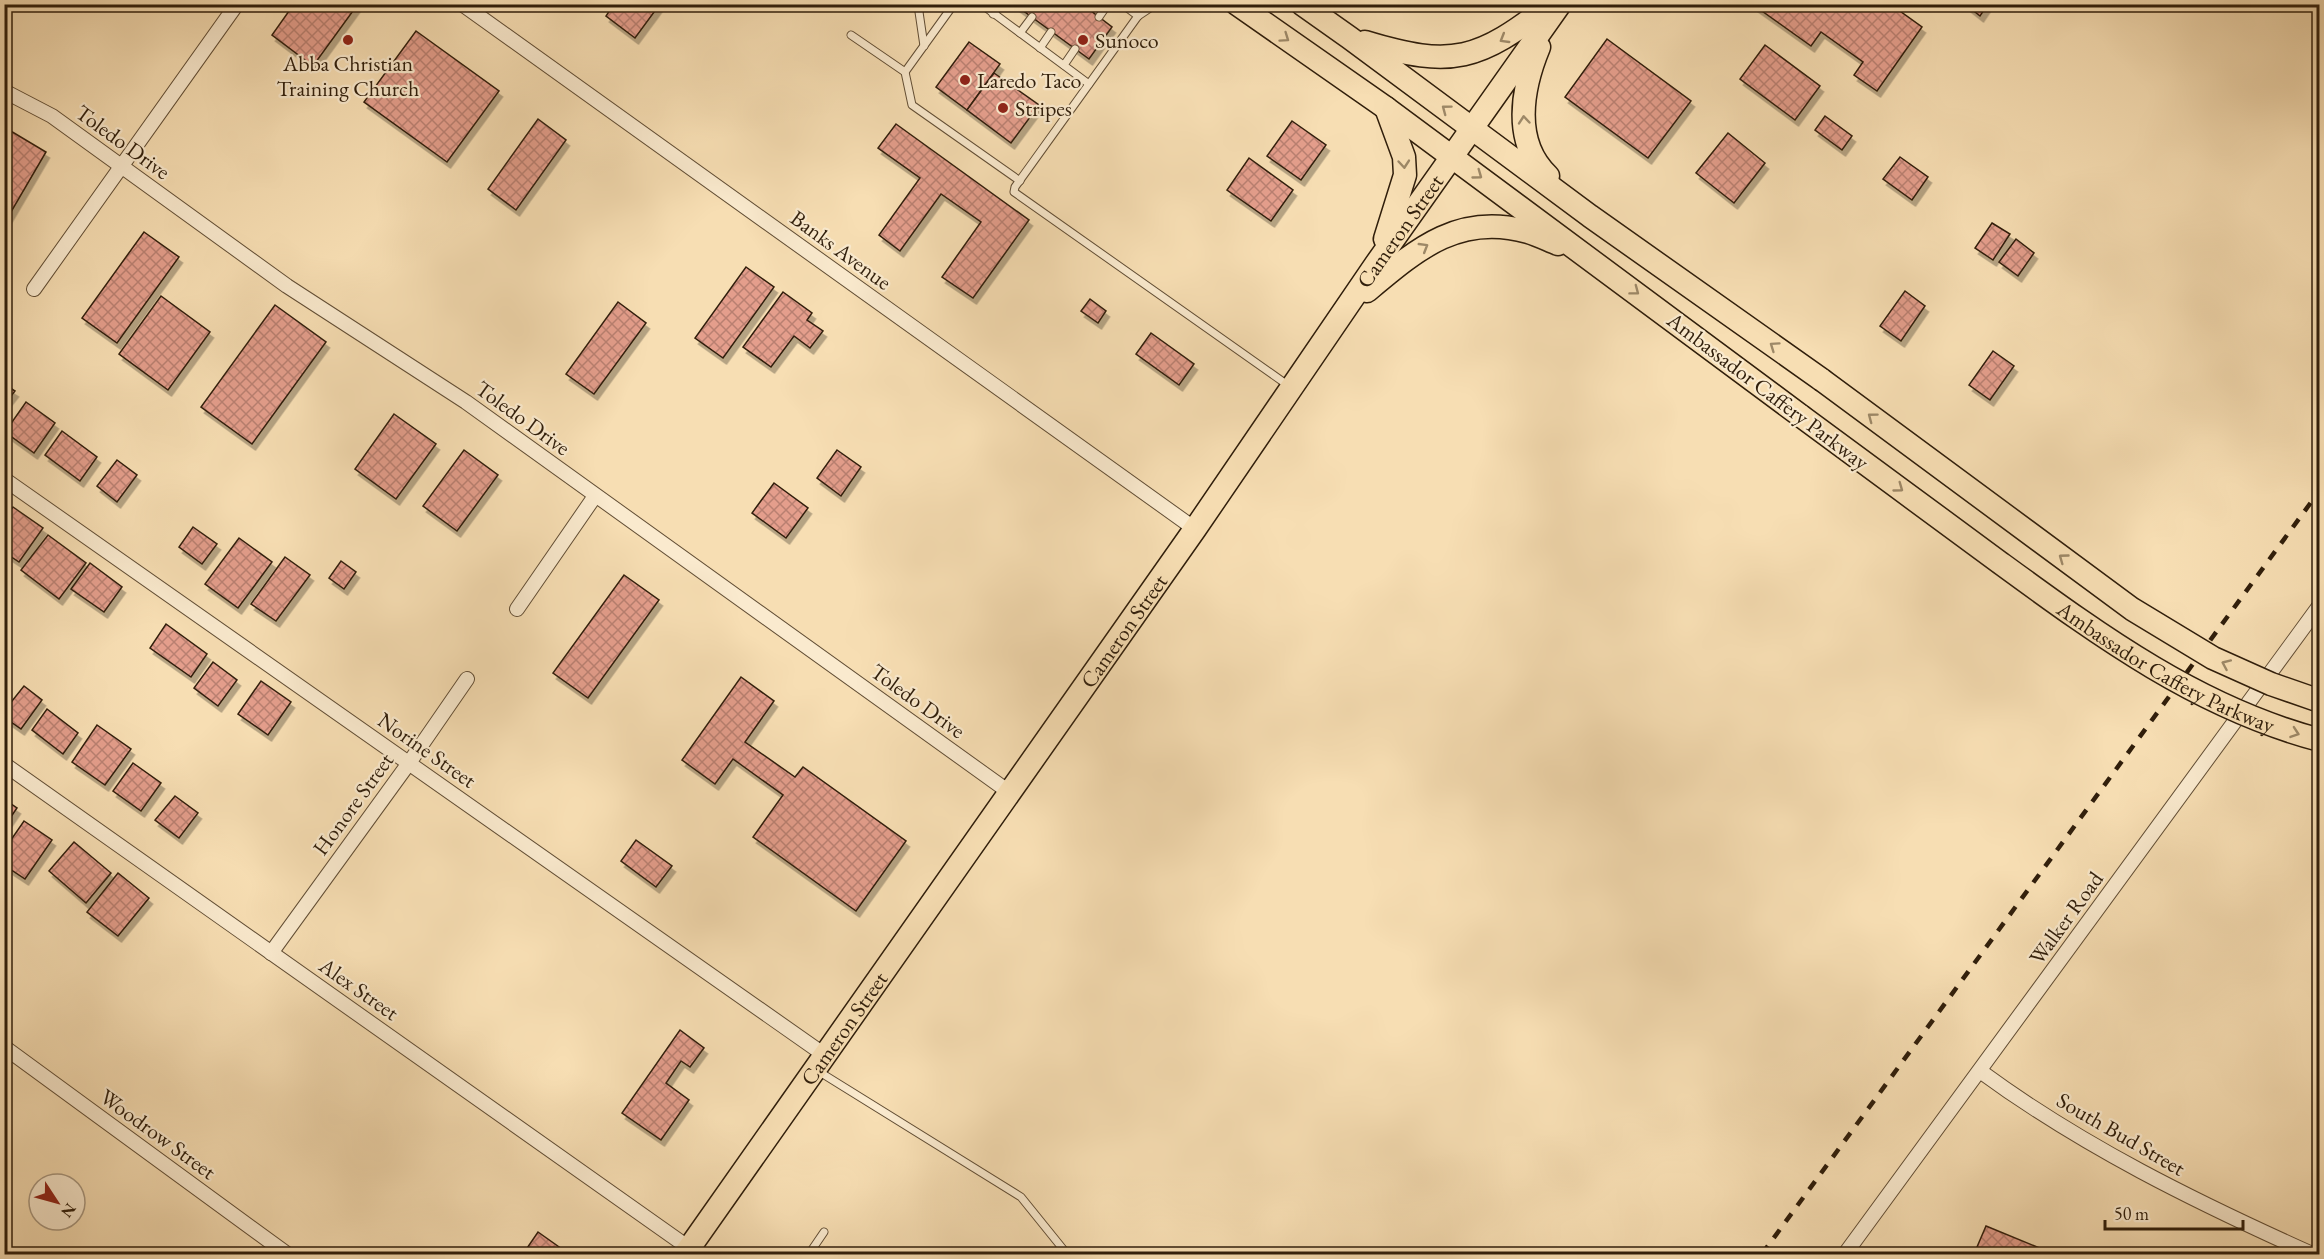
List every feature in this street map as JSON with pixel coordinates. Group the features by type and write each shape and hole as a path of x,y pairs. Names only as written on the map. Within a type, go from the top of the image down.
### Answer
{"main road":[{"name":"Ambassador Caffery Parkway","path":"1237,4 1386,108 1586,254 2066,611 2143,663 2192,691 2242,713 2319,740"},
{"name":"Ambassador Caffery Parkway","path":"1312,7 1350,38 1590,216 1822,380 2132,609 2213,658 2271,684 2319,701"},
{"name":"Cameron Street","path":"687,1251 1195,530 1555,7"},
{"path":"1350,38 1412,55 1447,58 1492,45 1555,7"},
{"path":"1555,7 1530,68 1522,103 1526,139 1538,167 1590,216"},
{"path":"1376,264 1405,175 1404,158 1386,108"},
{"path":"1346,310 1424,245 1453,232 1475,227 1500,227 1527,232 1586,254"}],"street":[{"path":"34,289 237,4"},
{"name":"Banks Avenue","path":"462,4 1195,530"},
{"name":"Toledo Drive","path":"4,91 52,117 287,286 466,402 1009,792"},
{"name":"Norine Street","path":"4,479 410,763 821,1063"},
{"path":"517,609 595,496"},
{"name":"Walker Road","path":"1845,1254 2319,605"},
{"name":"Honore Street","path":"271,953 410,763 467,679"},
{"name":"Alex Street","path":"4,764 687,1251"},
{"name":"Woodrow Street","path":"4,1047 287,1254"},
{"name":"South Bud Street","path":"1980,1071 2069,1132 2120,1161 2194,1200 2312,1254"}],"lane":[{"path":"923,4 919,12 924,46"},
{"path":"905,72 954,4"},
{"path":"981,4 1089,84"},
{"path":"993,14 1001,4"},
{"path":"1100,17 1108,4"},
{"path":"1122,4 1138,16"},
{"path":"1143,4 1138,16 1014,192 1292,388"},
{"path":"1138,16 1156,4"},
{"path":"1439,4 1448,4"},
{"path":"1020,33 1032,17"},
{"path":"1040,48 1051,32"},
{"path":"851,35 905,72 912,105 1020,181"},
{"path":"1064,65 1075,49"},
{"path":"821,1063 1021,1197 1067,1254"},
{"path":"809,1254 825,1233"}],"building":[{"path":"294,4 358,4 313,66 272,35"},
{"path":"614,4 660,4 635,38 606,16"},
{"name":"Sunoco","path":"1014,4 1082,4 1112,27 1089,59"},
{"path":"1752,4 1890,4 1922,27 1877,91 1854,75 1863,62 1821,32 1811,46"},
{"path":"1965,4 1988,4 1980,16"},
{"path":"416,31 499,91 447,162 364,102"},
{"path":"1607,39 1691,101 1648,158 1565,97"},
{"name":"Laredo Taco","path":"969,42 1000,64 967,110 936,87"},
{"path":"1765,45 1820,86 1795,120 1740,79"},
{"name":"Stripes","path":"994,73 1039,105 1011,143 967,110"},
{"path":"1825,116 1852,136 1842,150 1815,130"},
{"path":"538,119 566,140 516,210 488,189"},
{"path":"1292,121 1326,145 1301,180 1267,156"},
{"path":"896,124 1029,220 973,298 942,277 981,222 941,194 900,251 879,235 920,178 878,148"},
{"path":"4,127 46,152 4,224"},
{"path":"1728,133 1765,163 1734,203 1696,173"},
{"path":"1900,157 1928,177 1912,200 1883,179"},
{"path":"1249,158 1293,190 1271,221 1227,190"},
{"path":"1992,223 2010,234 1993,260 1975,248"},
{"path":"144,232 179,257 117,343 82,318"},
{"path":"2016,239 2034,253 2018,276 1999,262"},
{"path":"746,267 774,287 723,358 695,338"},
{"path":"1905,291 1925,306 1901,341 1880,326"},
{"path":"783,292 812,313 807,320 823,331 810,348 794,336 771,367 743,347"},
{"path":"161,296 210,332 168,390 119,354"},
{"path":"1090,299 1106,311 1098,323 1081,311"},
{"path":"618,302 646,323 594,394 566,374"},
{"path":"275,305 326,342 252,444 201,407"},
{"path":"1151,333 1194,364 1179,385 1136,354"},
{"path":"1993,351 2014,366 1990,400 1969,385"},
{"path":"4,384 15,391 4,405"},
{"path":"26,402 55,423 34,453 5,432"},
{"path":"394,414 436,444 396,499 355,469"},
{"path":"62,431 97,457 80,481 45,455"},
{"path":"464,450 498,475 457,531 423,506"},
{"path":"837,450 861,467 841,496 817,478"},
{"path":"117,460 137,475 117,502 97,486"},
{"path":"774,483 808,508 786,538 752,513"},
{"path":"13,507 43,528 19,562 4,552 4,518"},
{"path":"193,527 217,544 202,564 179,547"},
{"path":"48,535 86,563 59,599 21,570"},
{"path":"239,538 272,562 238,608 205,584"},
{"path":"285,557 310,575 276,621 251,604"},
{"path":"341,561 356,572 344,589 329,578"},
{"path":"90,563 122,587 104,612 71,589"},
{"path":"624,575 659,600 588,698 553,673"},
{"path":"166,624 207,654 191,677 150,648"},
{"path":"213,662 237,680 218,706 194,688"},
{"path":"741,677 774,701 745,742 795,777 803,767 906,841 856,911 753,837 783,795 733,759 715,784 682,760"},
{"path":"261,681 291,702 268,735 238,714"},
{"path":"24,686 42,700 21,729 4,717 4,711"},
{"path":"47,709 78,733 63,754 32,730"},
{"path":"97,725 131,749 105,785 72,762"},
{"path":"133,763 161,783 141,811 113,791"},
{"path":"175,796 198,813 179,838 155,820"},
{"path":"4,799 17,808 4,827"},
{"path":"24,821 52,840 25,879 4,865 4,850"},
{"path":"636,840 672,866 656,887 621,861"},
{"path":"74,842 111,873 86,903 49,871"},
{"path":"118,873 149,898 118,936 87,912"},
{"path":"680,1030 704,1048 690,1067 681,1061 666,1083 689,1100 661,1140 622,1113"},
{"path":"1986,1226 2054,1254 1974,1254"},
{"path":"538,1232 569,1254 523,1254"}],"railway":[{"path":"1762,1254 2320,490"}],"place":[{"name":"Abba Christian Training Church","path":"348,40"},
{"name":"Sunoco","path":"1083,40"},
{"name":"Laredo Taco","path":"965,80"},
{"name":"Stripes","path":"1003,108"}]}
